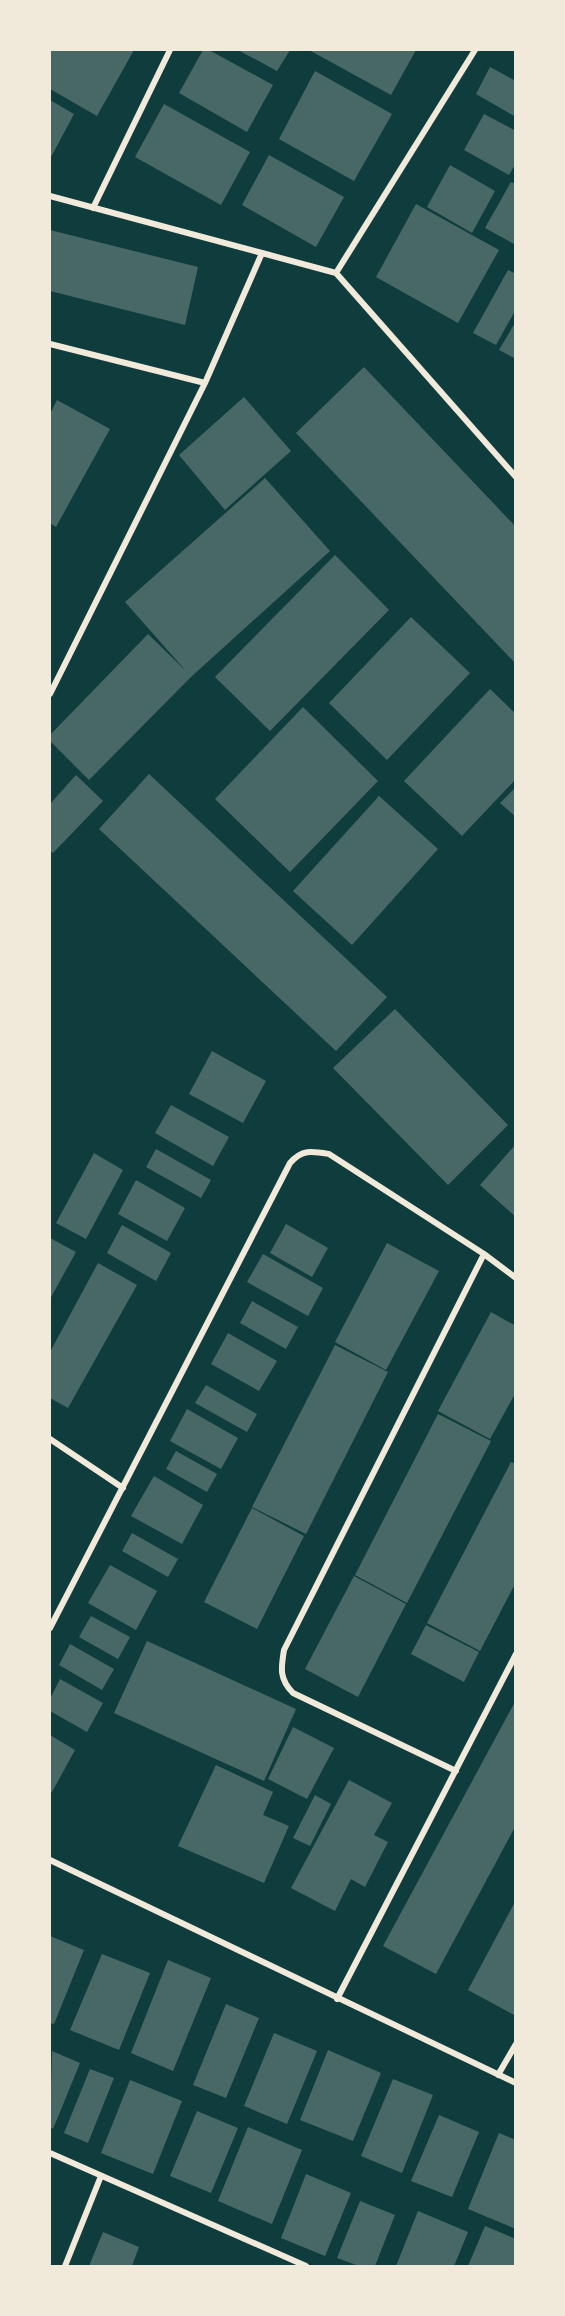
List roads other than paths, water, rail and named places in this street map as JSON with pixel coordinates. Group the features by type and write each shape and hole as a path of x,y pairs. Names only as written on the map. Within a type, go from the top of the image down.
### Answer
{"street":[{"path":"93,208 170,50"},
{"path":"336,273 475,50"},
{"path":"50,196 336,273 516,477"},
{"path":"50,694 206,383 262,253"},
{"path":"50,344 206,383"},
{"path":"50,1628 290,1163 297,1155 308,1151 329,1154 484,1254 516,1278"},
{"path":"456,1772 293,1694 285,1685 280,1674 284,1650 484,1254"},
{"path":"50,1439 123,1488"},
{"path":"337,1999 516,1654"},
{"path":"50,1860 516,2083"},
{"path":"498,2075 516,2044"},
{"path":"50,2153 306,2266"},
{"path":"65,2266 101,2176"}]}
